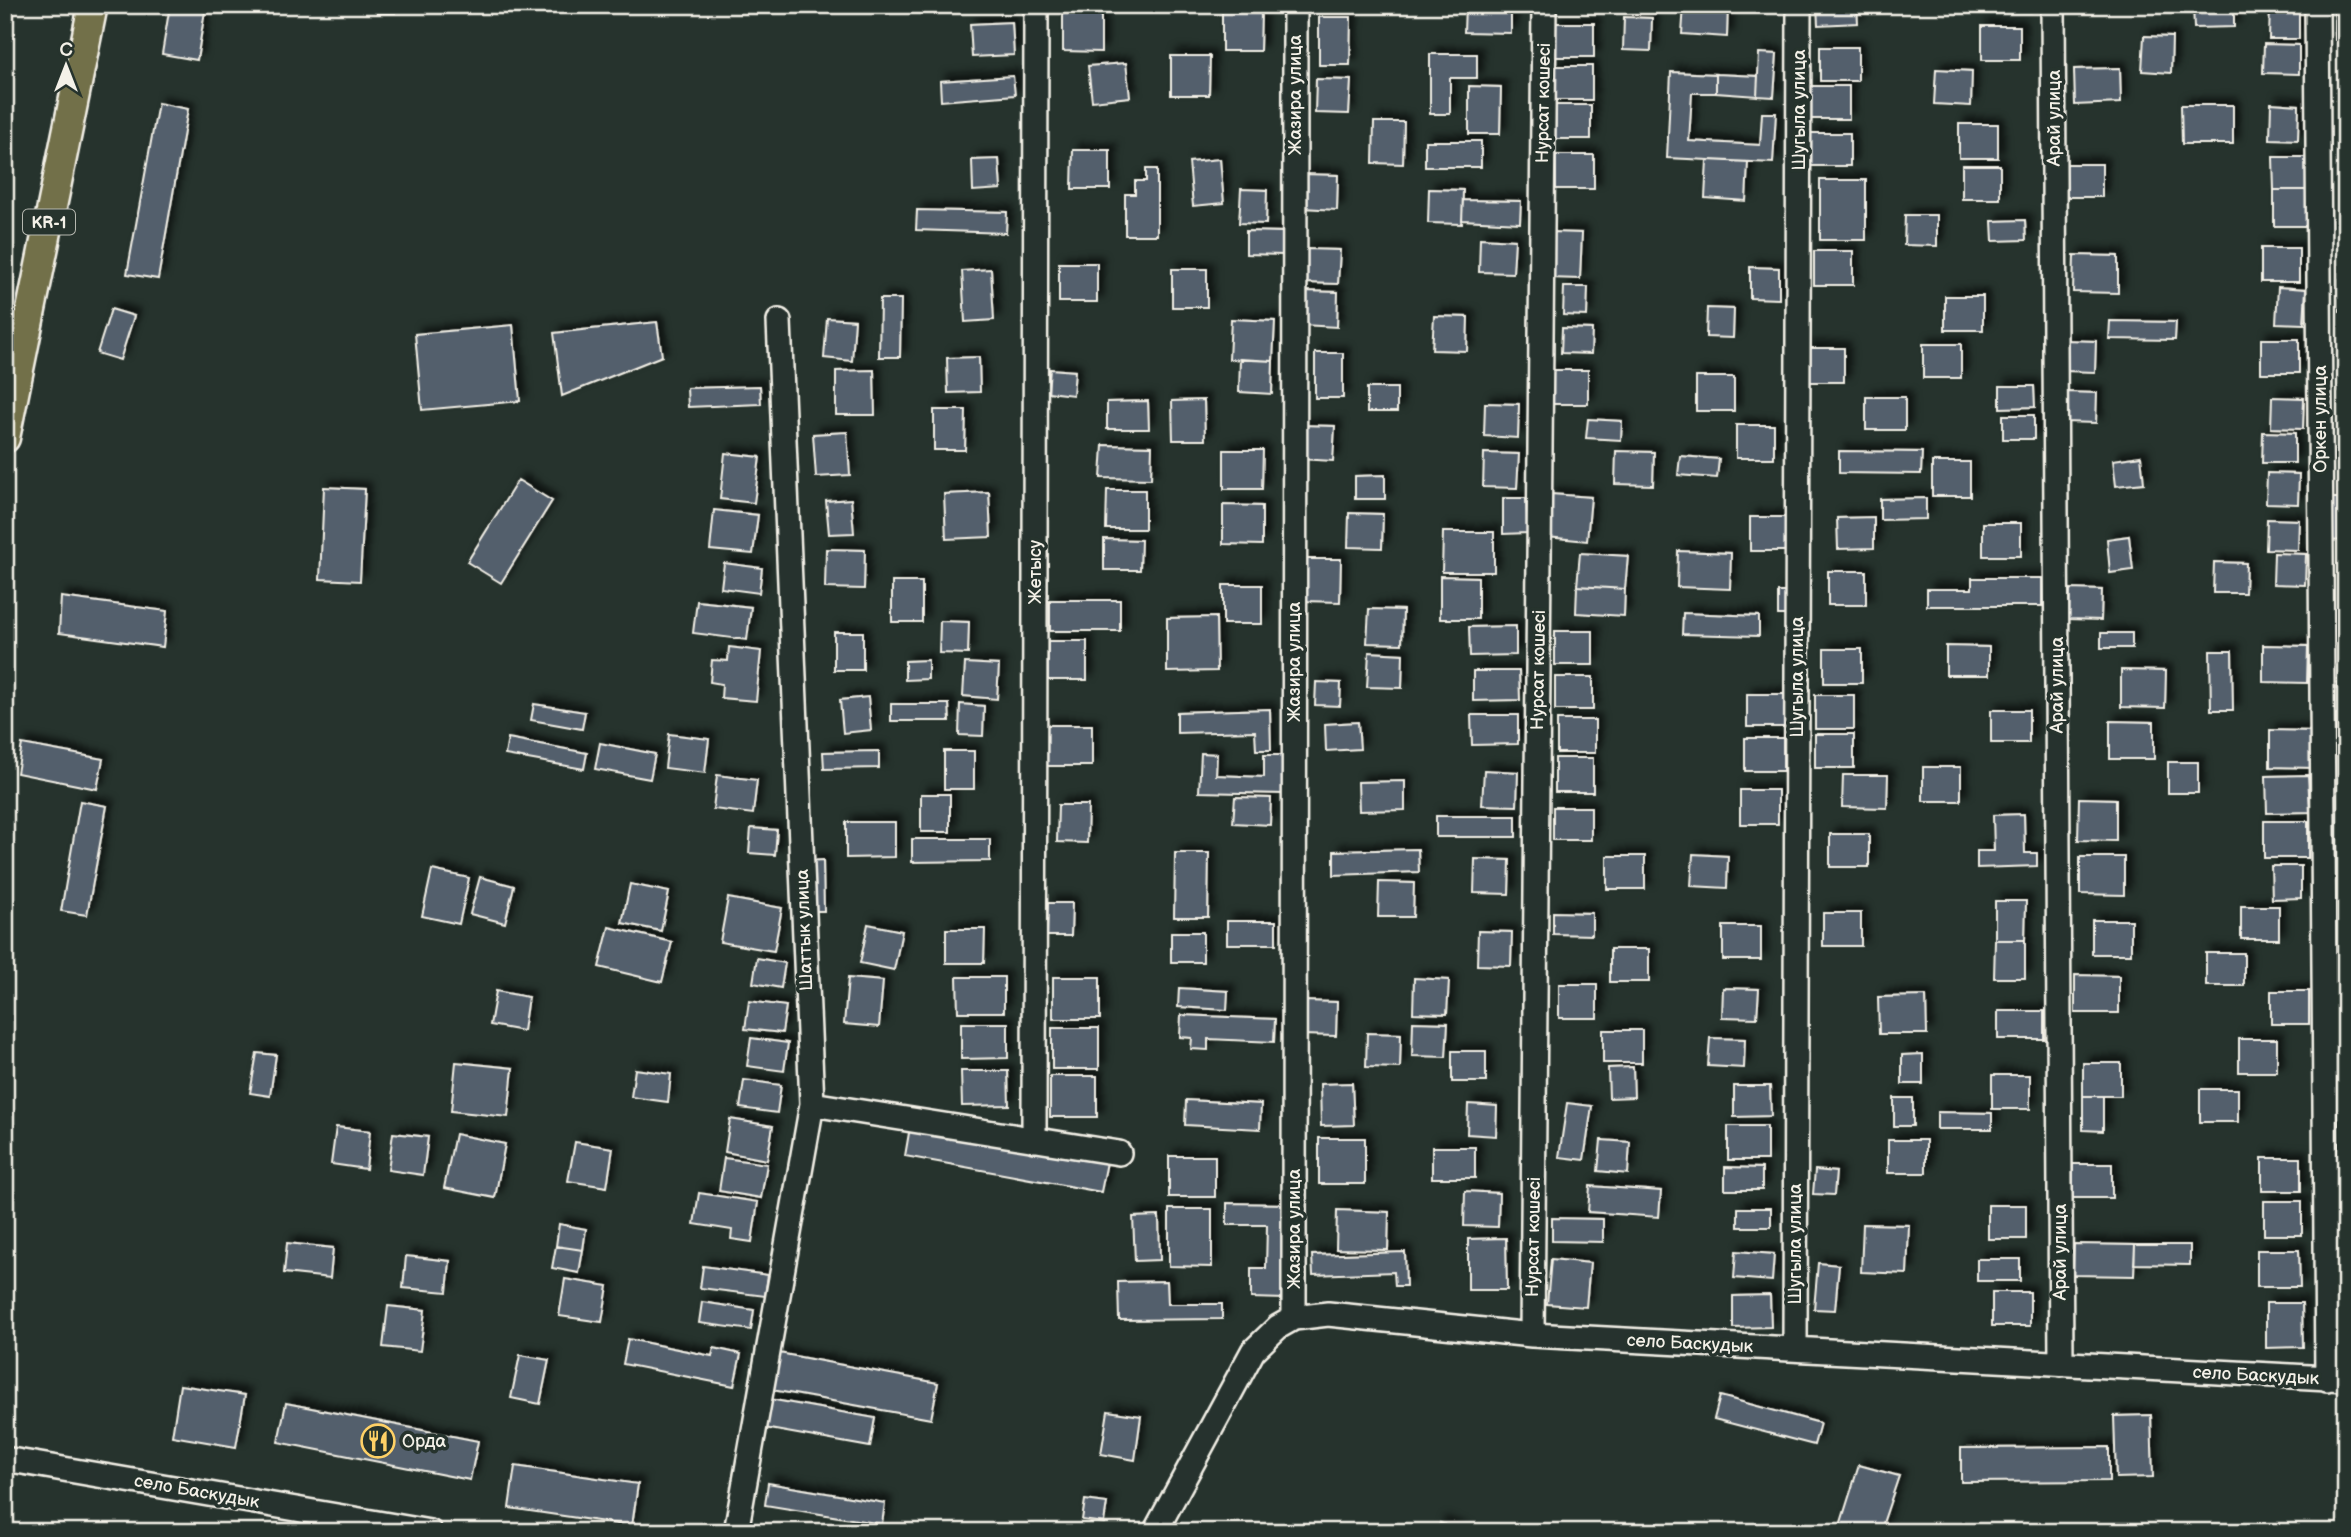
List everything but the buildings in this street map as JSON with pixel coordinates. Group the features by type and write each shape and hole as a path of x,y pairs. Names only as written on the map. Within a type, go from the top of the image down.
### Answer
{"main road":[{"name":"KR-1","path":"5,438 93,5"}],"street":[{"name":"Жетысу","path":"1034,1140 1036,5"},
{"name":"Жазира улица","path":"1294,1318 1295,5"},
{"name":"Нурсат кошесi","path":"1532,1335 1544,5"},
{"name":"Шугыла улица","path":"1795,1349 1799,5"},
{"name":"Арай улица","path":"2053,5 2061,1364"},
{"name":"Оркен улица","path":"2317,5 2336,1379"},
{"name":"Шаттык улица","path":"736,1532 811,1104 779,321"},
{"path":"811,1104 1119,1153"},
{"name":"село Баскудык","path":"1155,1532 1253,1351 1278,1326 1294,1318 1328,1314 1532,1335 2336,1379"},
{"name":"село Баскудык","path":"5,1459 430,1532"}],"place":[{"name":"Орда","path":"378,1441"}]}
